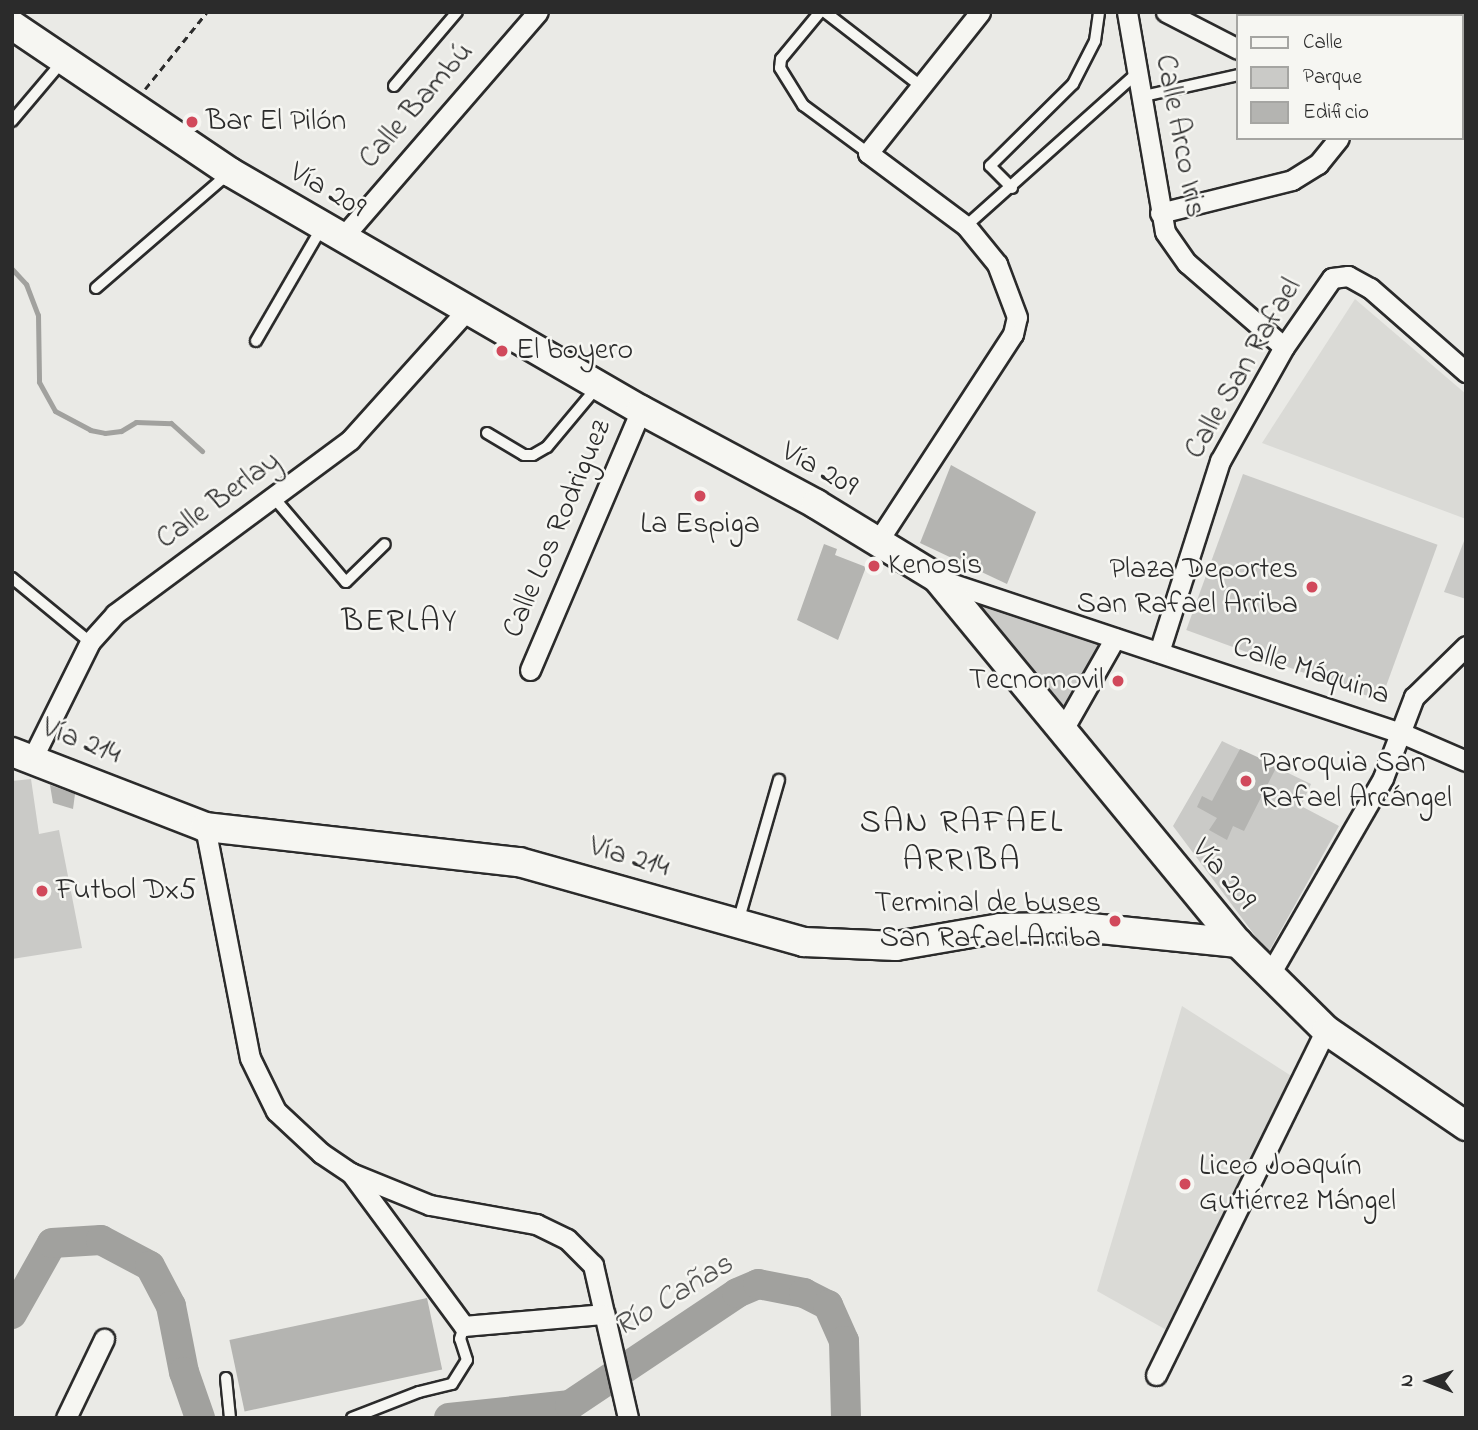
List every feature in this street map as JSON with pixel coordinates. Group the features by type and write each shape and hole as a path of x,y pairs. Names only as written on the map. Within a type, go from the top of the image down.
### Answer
{"main road":[{"name":"Vía 209","path":"12,25 230,172 641,410 878,541 936,578 1061,733 1238,943 1326,1030 1466,1126"},
{"name":"Vía 214","path":"22,755 205,827 519,862 804,942 850,947 897,946 1000,928 1081,927 1174,934 1238,943"},
{"path":"1174,934 1186,916 1189,885"}],"street":[{"name":"Calle Arco Iris","path":"1127,12 1135,75 1165,232 1187,263 1284,347"},
{"path":"1166,12 1236,48"},
{"path":"878,541 1013,334 1017,317 1008,284 966,226 867,153 922,88 977,13"},
{"name":"Calle Bambú","path":"332,232 532,14"},
{"path":"1160,213 1292,180 1318,164 1337,140"},
{"name":"Calle San Rafael","path":"1159,652 1220,461 1284,347 1325,285 1340,275 1370,288 1466,372"},
{"name":"Calle Berlay","path":"22,755 90,642 115,614 275,499 350,440 467,310"},
{"name":"Calle Los Rodriguez","path":"530,670 641,410"},
{"name":"Calle Máquina","path":"936,578 1399,732 1466,761"},
{"path":"1061,733 1115,638"},
{"path":"1270,974 1383,778 1414,697 1466,646"},
{"path":"205,827 250,1058 276,1111 321,1153 351,1173 430,1205 536,1224 567,1239 593,1265 628,1418"},
{"path":"1156,1375 1326,1030"},
{"path":"351,1173 464,1326 604,1314"},
{"path":"66,1418 104,1339"}],"lane":[{"path":"394,86 457,12"},
{"path":"867,153 803,105 780,68 781,59 823,12 922,88"},
{"path":"1012,188 990,166 1073,84 1095,41 1099,12"},
{"path":"12,121 63,61"},
{"path":"966,226 1012,188 1135,75"},
{"path":"1139,97 1236,75"},
{"path":"96,288 230,172"},
{"path":"256,341 332,232"},
{"path":"487,433 524,455 533,455 547,447 599,386"},
{"path":"275,499 346,582 385,544"},
{"path":"12,578 90,642"},
{"path":"738,923 779,780"},
{"path":"352,1418 419,1392 452,1384 467,1360 460,1339 464,1326"},
{"path":"226,1378 230,1418"}],"path":[{"path":"131,107 207,12"}],"shaded area":[{"path":"1315,12 1466,12 1466,107 1464,14"},
{"path":"1355,299 1466,394 1466,519 1262,443"},
{"name":"Liceo Joaquín Gutiérrez Mángel","path":"1182,1006 1293,1077 1170,1332 1097,1291"}],"green space":[{"name":"Plaza Deportes San Rafael Arriba","path":"1243,474 1438,545 1381,701 1186,630"},
{"path":"1466,536 1466,599 1444,592"},
{"path":"982,606 1101,640 1063,709"},
{"path":"1222,741 1311,784 1301,806 1339,826 1268,953 1173,826"},
{"name":"Futbol Dx5","path":"31,779 39,834 59,830 82,948 12,959 12,781"}],"building":[{"path":"951,465 1036,512 1007,584 920,543"},
{"path":"824,544 837,549 835,555 866,567 838,640 797,620"},
{"name":"Paroquia San Rafael Arcángel","path":"1240,749 1277,766 1244,831 1233,826 1227,840 1209,830 1217,818 1197,807 1202,796 1212,801"},
{"path":"50,785 75,794 73,809 53,803"},
{"path":"427,1298 442,1369 245,1411 229,1340"}],"waterway":[{"path":"12,269 26,284 38,315 39,382 55,411 90,430 105,433 121,431 136,422 171,423 202,451"},
{"name":"Río Cañas","path":"12,1314 52,1243 101,1240 150,1266 171,1306 184,1372 200,1418"},
{"name":"Río Cañas","path":"449,1418 570,1405 737,1293 758,1284 804,1293 828,1305 844,1341 846,1418"}],"place":[{"name":"Bar El Pilón","path":"192,122"},
{"name":"El boyero","path":"502,351"},
{"name":"La Espiga","path":"700,496"},
{"name":"Kenosis","path":"874,566"},
{"name":"Plaza Deportes San Rafael Arriba","path":"1312,587"},
{"name":"Tecnomovil","path":"1118,681"},
{"name":"Paroquia San Rafael Arcángel","path":"1246,781"},
{"name":"Futbol Dx5","path":"42,891"},
{"name":"Terminal de buses San Rafael Arriba","path":"1115,921"},
{"name":"Liceo Joaquín Gutiérrez Mángel","path":"1185,1184"}],"district":[{"name":"BERLAY","path":"400,623"},
{"name":"SAN RAFAEL ARRIBA","path":"962,843"}]}
